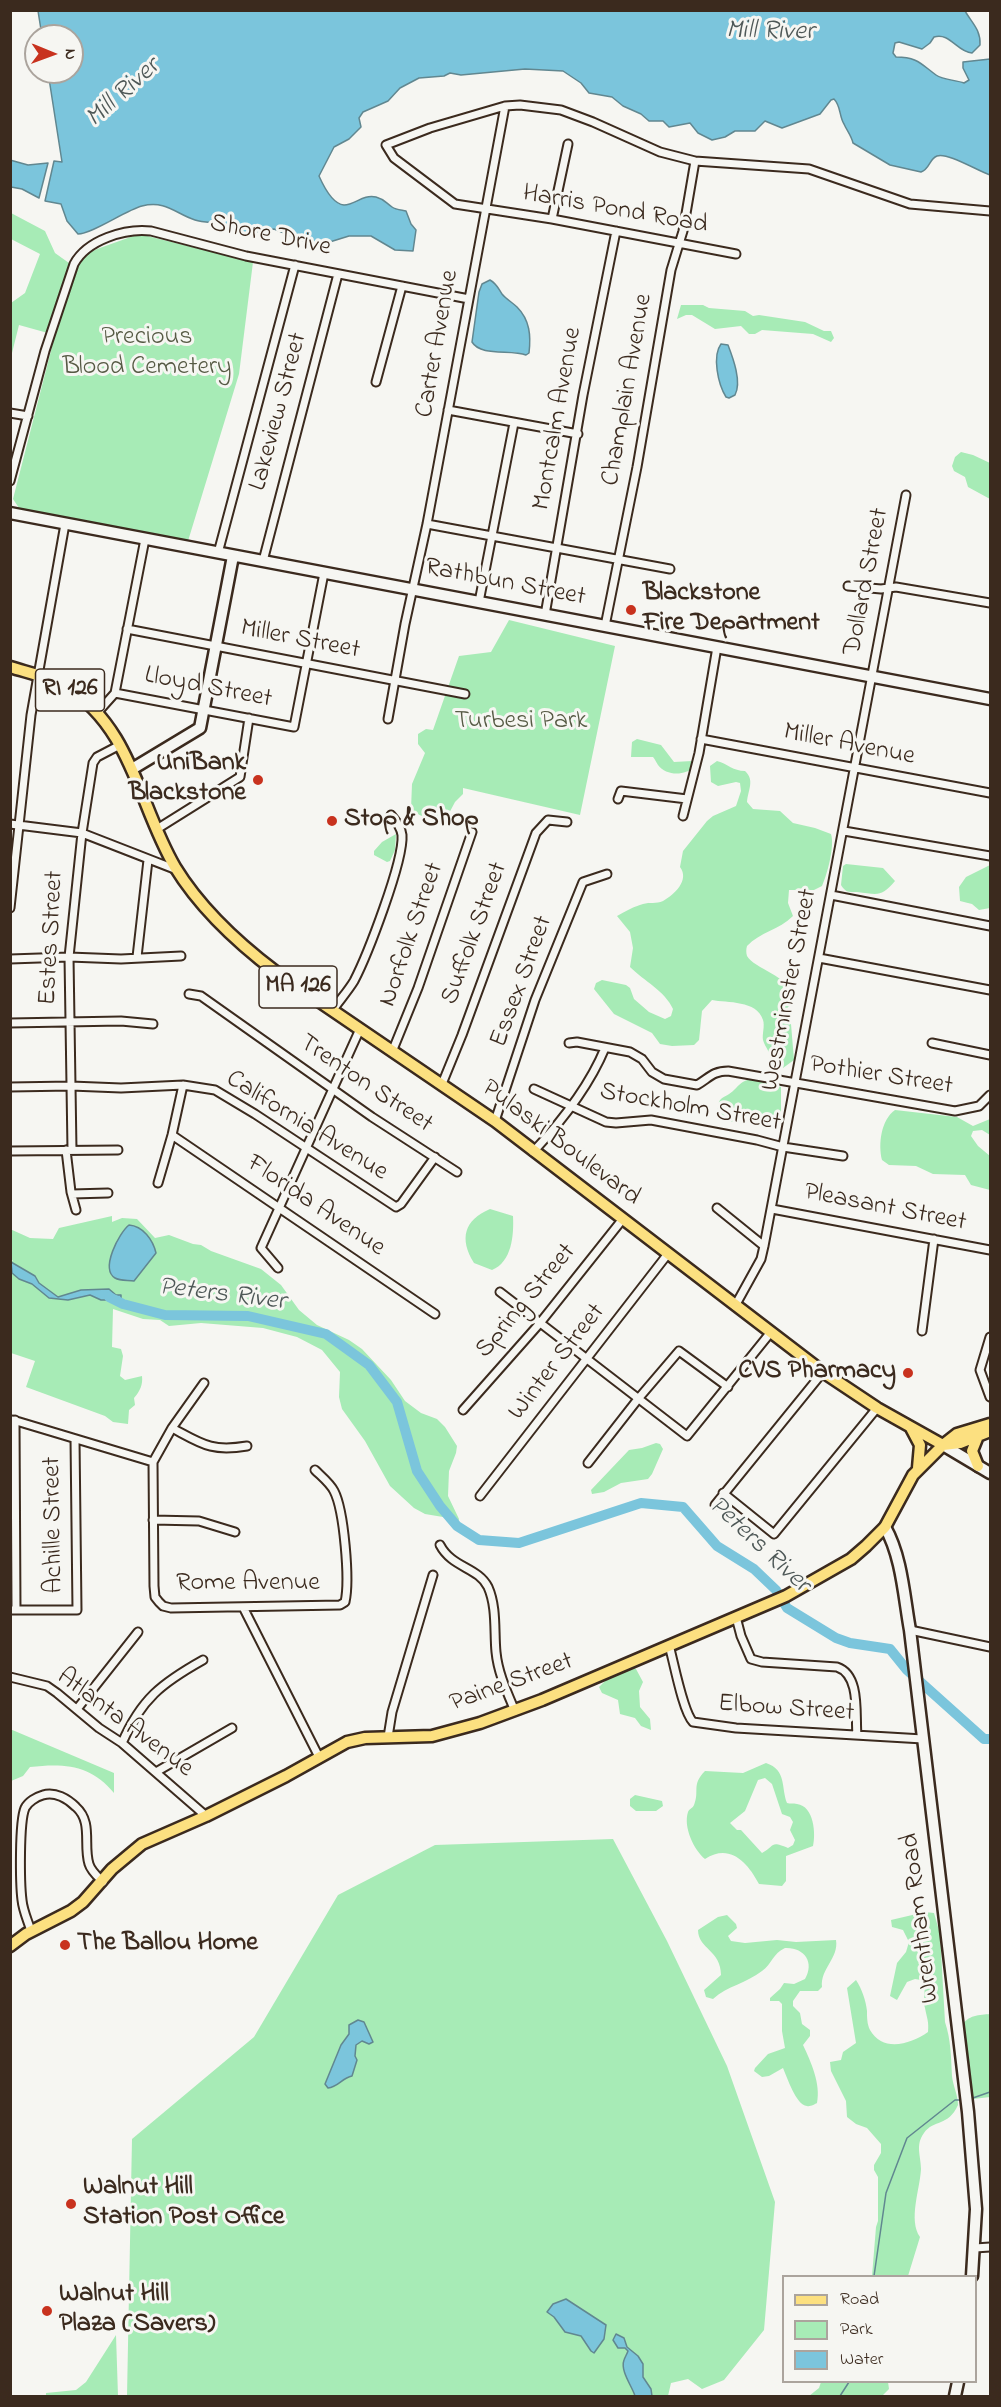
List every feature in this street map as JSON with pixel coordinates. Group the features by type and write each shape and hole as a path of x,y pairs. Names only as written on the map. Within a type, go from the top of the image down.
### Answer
{"main road":[{"name":"RI 126","path":"10,667 64,686 98,712 114,734"},
{"name":"MA 126","path":"114,734 132,769"},
{"name":"Pulaski Boulevard","path":"132,769 157,830 177,870 207,908 248,950 274,971 495,1121 823,1372 877,1408 943,1445"},
{"path":"882,1531 918,1468 957,1434 990,1424"},
{"path":"909,1426 920,1445 918,1468"},
{"path":"943,1445 960,1443 990,1431"},
{"path":"978,1436 972,1451 978,1466"},
{"name":"Paine Street","path":"10,1946 31,1931 71,1911 89,1897 112,1869 142,1844 206,1816 347,1742 365,1738 432,1736 480,1723 515,1710 782,1598 851,1559 882,1531"}],"street":[{"path":"505,106 520,105 561,110 660,152 695,161 809,169 910,204 990,211"},
{"name":"Harris Pond Road","path":"505,106 420,131 386,145 394,158 451,202 736,254"},
{"name":"Carter Avenue","path":"388,719 428,524 505,106"},
{"path":"552,219 568,144"},
{"name":"Champlain Avenue","path":"605,626 677,244 683,231 695,161"},
{"name":"Shore Drive","path":"28,416 50,333 79,254 92,246 136,230 151,231 246,256 469,299"},
{"name":"Montcalm Avenue","path":"544,615 558,548 583,395 616,231"},
{"path":"218,553 295,266"},
{"name":"Lakeview Street","path":"263,561 338,274"},
{"path":"376,382 402,286"},
{"path":"448,410 578,434"},
{"path":"10,413 28,416 10,481"},
{"path":"480,602 514,423"},
{"name":"Dollard Street","path":"871,677 906,495"},
{"name":"Rathbun Street","path":"10,513 990,699"},
{"path":"10,908 37,675 65,524"},
{"path":"428,524 670,569"},
{"path":"98,712 115,693 146,538"},
{"path":"132,769 200,728 233,556"},
{"path":"306,663 324,573"},
{"path":"848,586 896,587 990,603"},
{"name":"Miller Street","path":"127,629 465,694"},
{"path":"683,816 701,739 717,647"},
{"name":"Lloyd Street","path":"115,693 294,727 306,663"},
{"name":"Westminster Street","path":"735,1306 761,1259 772,1209 871,677"},
{"path":"157,830 240,777 249,718"},
{"name":"Miller Avenue","path":"701,739 990,793"},
{"name":"Estes Street","path":"76,1210 72,1194 69,1150 71,1086 69,957 82,833 93,763 97,757 120,746"},
{"path":"618,799 621,791 687,799"},
{"path":"332,1011 349,989 360,968 396,866 402,837 399,825 391,815"},
{"name":"Suffolk Street","path":"442,1084 536,833 548,820 567,822"},
{"path":"10,824 82,833 177,870"},
{"path":"844,831 990,856"},
{"name":"Norfolk Street","path":"393,1052 418,988 472,832"},
{"path":"137,957 148,860"},
{"name":"Essex Street","path":"495,1121 535,999 583,882 607,874"},
{"path":"831,895 990,926"},
{"path":"10,959 69,957 121,959 181,956"},
{"path":"819,958 990,990"},
{"name":"Trenton Street","path":"189,994 201,996 333,1089 457,1172"},
{"path":"10,1023 70,1021 153,1024"},
{"path":"278,1268 261,1248 360,1029"},
{"name":"Pothier Street","path":"568,1043 577,1042 630,1052 642,1059 652,1072 664,1078 697,1085 718,1071 948,1110 971,1109 988,1098"},
{"path":"932,1043 990,1055"},
{"path":"533,1152 554,1129 593,1076 605,1048"},
{"path":"158,1183 183,1085"},
{"name":"California Avenue","path":"10,1087 121,1088 183,1085 215,1090 396,1207 401,1204 435,1158"},
{"name":"Stockholm Street","path":"534,1089 606,1122 616,1124 651,1120 783,1147 843,1156"},
{"name":"Florida Avenue","path":"172,1135 435,1314"},
{"path":"10,1151 118,1150"},
{"path":"72,1194 108,1193"},
{"path":"717,1208 764,1246"},
{"name":"Pleasant Street","path":"772,1209 990,1250"},
{"name":"Spring Street","path":"463,1410 540,1323 622,1220"},
{"path":"922,1331 934,1239"},
{"name":"Winter Street","path":"480,1496 668,1255"},
{"path":"500,1292 687,1436 771,1332"},
{"path":"990,1337 980,1370 990,1397"},
{"path":"588,1462 679,1352 728,1387"},
{"path":"715,1505 823,1372"},
{"path":"204,1383 172,1428 153,1462 153,1520 199,1521 235,1532"},
{"path":"723,1493 774,1534 877,1408"},
{"path":"14,1610 13,1419 153,1462"},
{"path":"172,1428 210,1447 232,1449 247,1446"},
{"name":"Achille Street","path":"14,1610 77,1610 75,1439"},
{"name":"Pulaski Boulevard","path":"943,1445 990,1473"},
{"name":"Rome Avenue","path":"153,1520 155,1597 163,1606 171,1608 340,1605 345,1602 346,1595 339,1503 333,1488 315,1470"},
{"name":"Wrentham Road","path":"882,1531 892,1539 896,1556 918,1686 975,2187 975,2248 972,2275"},
{"path":"440,1545 452,1561 482,1578 488,1587 493,1608 500,1672 515,1710"},
{"path":"388,1737 392,1712 433,1575"},
{"path":"243,1607 319,1757"},
{"path":"736,1617 751,1659 762,1662 844,1669 853,1682 857,1736"},
{"path":"910,1630 990,1647"},
{"path":"77,1709 138,1632"},
{"name":"Elbow Street","path":"669,1646 684,1705 693,1722 736,1728 923,1739"},
{"path":"122,1743 145,1702 177,1674 203,1660"},
{"name":"Atlanta Avenue","path":"10,1677 47,1686 99,1728 122,1743 206,1816"},
{"path":"156,1772 232,1728"},
{"path":"31,1931 22,1903 21,1848 24,1811 32,1800 41,1795 54,1794 61,1796 76,1807 84,1817 90,1866 103,1882"},
{"path":"975,2248 990,2247"}],"green space":[{"name":"Precious Blood Cemetery","path":"11,213 45,231 55,253 77,266 87,254 139,234 253,262 239,374 188,541 19,508 13,499 55,335 19,325 11,357 11,303 25,293 40,254 11,239"},
{"path":"681,305 703,305 709,308 745,311 753,316 805,322 824,331 831,331 834,338 831,342 813,334 762,330 749,334 741,326 715,329 692,315 677,319"},
{"path":"961,452 990,463 990,499 968,487 965,477 954,471 952,466 955,457"},
{"name":"Turbesi Park","path":"509,620 615,646 580,815 463,788 463,794 455,802 446,819 432,819 418,814 411,809 412,784 425,753 418,744 418,734 426,729 433,730 459,656 491,652"},
{"path":"637,739 661,745 674,762 692,761 694,767 676,774 661,769 653,757 631,757 632,742"},
{"path":"717,761 748,774 750,782 747,802 753,809 780,811 793,823 831,834 831,853 822,886 814,890 789,890 788,903 793,916 747,946 747,956 751,961 786,984 794,999 786,1010 791,1024 794,1060 783,1068 771,1062 763,1040 763,1020 755,1009 748,1006 712,1000 702,1011 699,1040 694,1045 672,1046 660,1044 652,1033 614,1014 594,989 596,983 602,980 626,985 630,988 634,999 649,1012 665,1019 671,1016 673,1009 665,997 630,967 633,948 630,932 617,916 646,903 663,901 672,895 682,882 683,872 680,867 683,851 707,821 736,806 741,791 740,783 718,786 711,782 710,766"},
{"path":"396,834 395,850 390,861 387,862 374,855 374,851 382,842"},
{"path":"846,864 883,868 895,881 878,894 848,891 841,885 843,866"},
{"path":"990,865 990,908 979,910 972,904 960,901 959,887 966,877"},
{"path":"751,1079 761,1079 781,1087 781,1112 775,1117 739,1113 732,1122 725,1122 718,1114 720,1100 741,1083"},
{"path":"895,1110 957,1117 973,1126 990,1119 990,1135 982,1130 973,1131 971,1136 978,1146 990,1156 990,1190 971,1185 965,1175 933,1174 916,1166 889,1165 882,1160 880,1147 882,1133 886,1120"},
{"path":"490,1209 513,1216 512,1239 508,1254 499,1266 492,1270 474,1263 469,1254 466,1238 474,1219"},
{"path":"112,1216 112,1222 122,1218 137,1219 155,1238 169,1235 261,1269 281,1285 299,1310 317,1325 349,1340 362,1349 391,1380 405,1401 421,1413 437,1419 457,1446 449,1471 448,1496 459,1519 458,1523 443,1517 425,1514 414,1508 390,1486 365,1441 342,1409 339,1397 340,1372 322,1350 297,1337 263,1328 201,1323 169,1326 160,1320 143,1319 113,1309 112,1347 121,1349 123,1356 120,1376 125,1380 142,1376 141,1388 134,1398 135,1405 129,1410 128,1424 113,1422 105,1416 26,1387 35,1361 11,1353 11,1261 13,1261 11,1259 10,1229 30,1238 53,1239 59,1228"},
{"path":"660,1444 663,1449 648,1479 621,1483 604,1492 592,1494 591,1490 629,1450"},
{"path":"634,1668 643,1682 639,1691 640,1707 650,1719 651,1730 641,1726 635,1718 620,1714 618,1700 602,1693 599,1687 608,1678"},
{"path":"10,1729 114,1773 114,1793 87,1771 66,1766 30,1767 23,1776 11,1781"},
{"path":"766,1763 773,1766 782,1780 787,1803 803,1806 813,1821 813,1846 786,1856 786,1881 782,1886 759,1884 743,1862 729,1854 722,1853 705,1859 690,1838 687,1818 694,1805 698,1780 705,1771 743,1773","holes":["765,1778 772,1784 782,1814 790,1817 793,1822 790,1830 795,1840 788,1848 775,1844 762,1853 741,1830 737,1830 730,1823 745,1811 758,1780"]},
{"path":"635,1795 662,1801 663,1806 656,1811 636,1811 630,1806 630,1799"},
{"path":"613,1839 667,1941 727,2066 775,2202 764,2330 724,2380 702,2389 688,2379 671,2383 668,2396 127,2396 132,2139 254,2037 338,1895 435,1845"},
{"path":"925,1912 934,1913 940,1934 945,2022 950,2042 953,2080 958,2105 950,2117 932,2126 921,2137 919,2151 921,2169 915,2213 915,2222 920,2237 908,2275 872,2275 878,2221 878,2177 874,2165 881,2153 881,2144 867,2128 847,2117 846,2101 831,2071 830,2062 841,2060 843,2052 856,2043 847,1988 856,1980 865,1999 869,2028 882,2042 906,2043 928,2032 924,1987 921,1980 915,1979 907,1982 897,2000 890,1996 897,1963 906,1952 909,1942 903,1930 892,1927 891,1920"},
{"path":"727,1915 737,1928 728,1936 731,1941 745,1943 777,1940 796,1942 836,1940 835,1952 824,1975 822,1987 818,1991 800,1991 793,2001 793,2006 800,2013 802,2024 810,2030 810,2036 803,2045 818,2088 817,2103 814,2105 807,2106 799,2101 783,2068 769,2076 762,2077 754,2071 768,2054 785,2048 782,2031 782,2004 779,2001 770,2001 770,1998 784,1983 794,1984 805,1979 809,1967 808,1961 798,1950 785,1948 756,1975 713,1999 706,1997 704,1990 721,1975 717,1960 702,1942 698,1930 718,1917"},
{"path":"990,2014 990,2097 973,2099 969,2087 968,2062 965,2058 962,2026 970,2018"},
{"path":"116,2335 118,2396 46,2396 46,2393 76,2390 86,2382"},
{"path":"821,2383 888,2383 889,2389 882,2396 809,2396 819,2388"}],"water":[{"name":"Mill River","path":"38,11 965,11 976,27 980,40 980,45 972,53 940,36 934,37 922,49 899,42 895,43 893,53 896,57 909,58 918,62 939,77 964,83 969,80 963,68 963,62 990,59 990,175 955,159 942,156 934,157 926,169 921,172 890,165 853,143 834,99 820,114 782,128 765,121 755,131 735,131 725,137 712,140 698,133 690,123 669,127 663,121 649,121 612,97 589,93 581,83 563,71 525,69 461,75 450,73 444,76 419,78 400,88 388,101 363,112 359,118 361,127 349,139 334,147 319,176 328,194 340,204 348,205 371,196 381,199 395,209 406,211 416,230 413,251 395,250 371,236 349,236 320,245 311,244 274,229 239,235 226,230 223,224 195,220 158,205 135,208 92,230 78,234 67,221 61,204 45,201 54,161 62,162 50,84 84,84 84,24 40,24"},
{"path":"10,160 28,165 48,163 39,198 22,189 11,187"},
{"path":"490,280 525,317 530,340 529,353 526,355 482,350 472,342 479,292 482,284"},
{"path":"721,344 728,345 737,377 737,390 735,395 729,398 723,391 717,370 718,349"},
{"path":"129,1225 147,1234 156,1253 134,1281 115,1278 109,1267 116,1243"},
{"path":"11,1262 35,1276 39,1283 58,1297 81,1290 109,1289 116,1295 121,1295 121,1306 90,1295 68,1300 49,1298 32,1284 19,1279 12,1273"},
{"path":"358,2020 364,2022 373,2042 369,2044 362,2041 356,2045 357,2060 352,2076 328,2088 325,2084 341,2045 349,2034 349,2025"},
{"path":"566,2299 606,2325 604,2339 594,2353 581,2336 565,2332 554,2317 547,2312 553,2304"},
{"path":"616,2334 624,2338 627,2347 638,2356 643,2364 643,2377 651,2389 652,2396 635,2396 623,2364 628,2351 625,2348 618,2348 613,2340"}],"waterway":[{"name":"Peters River","path":"109,1297 123,1304 165,1315 248,1316 326,1334 369,1365 397,1402 417,1471 440,1506 457,1526 479,1540 519,1543 641,1503 683,1507 717,1546 754,1569 776,1590 787,1608 836,1638 850,1643 890,1649 907,1670 984,1739 990,1739"},
{"path":"970,2099 990,2092"},
{"path":"874,2275 886,2193 907,2138 955,2100 963,2100"},
{"path":"840,2396 848,2383"}],"place":[{"name":"Blackstone Fire Department","path":"631,610"},
{"name":"UniBank Blackstone","path":"258,780"},
{"name":"Stop & Shop","path":"332,821"},
{"name":"CVS Pharmacy","path":"908,1373"},
{"name":"The Ballou Home","path":"65,1945"},
{"name":"Walnut Hill Station Post Office","path":"71,2204"},
{"name":"Walnut Hill Plaza (Savers)","path":"47,2311"}]}
